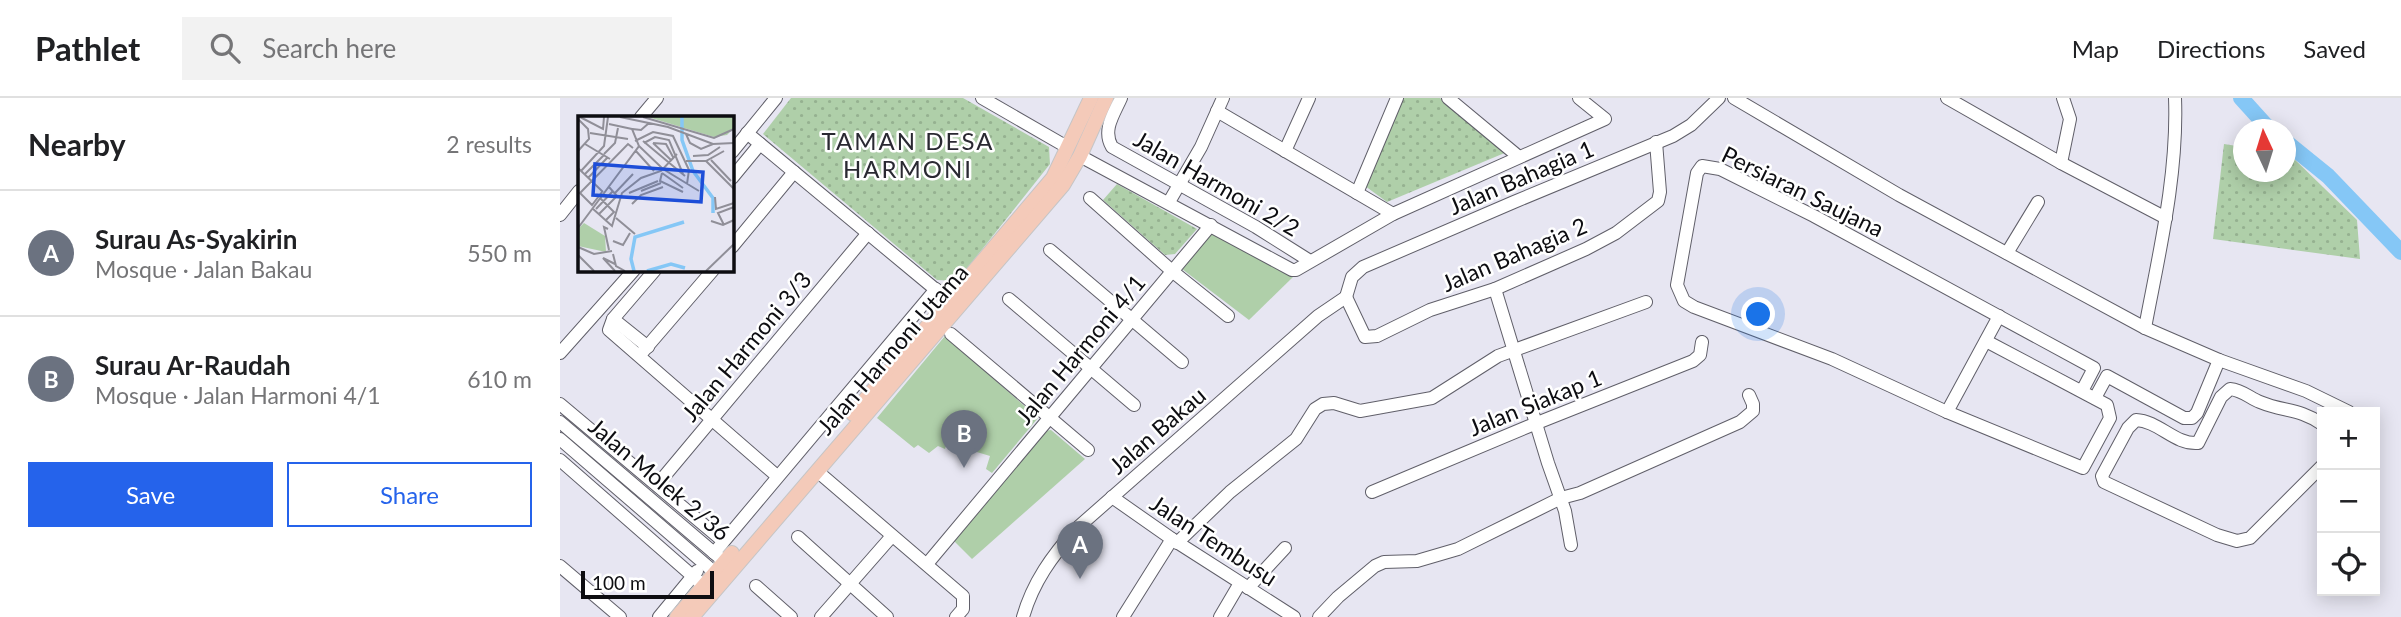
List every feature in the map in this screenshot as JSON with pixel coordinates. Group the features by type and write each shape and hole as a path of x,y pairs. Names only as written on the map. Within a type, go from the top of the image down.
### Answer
{"main road":[{"name":"Jalan Harmoni Utama","path":"677,617 698,582 719,566 817,471 954,305 1053,178 1091,98"},
{"name":"Jalan Harmoni Utama","path":"692,617 719,566 1063,185 1080,156 1106,98"}],"street":[{"path":"642,116 657,98"},
{"path":"733,151 776,98"},
{"path":"982,98 1067,147"},
{"name":"Jalan Harmoni 2/2","path":"1121,98 1107,128 1112,147 1182,184 1310,261"},
{"path":"1171,204 1223,98"},
{"path":"1285,151 1309,98"},
{"path":"1357,193 1397,98"},
{"path":"1448,98 1519,157"},
{"path":"1080,156 1296,270 1393,214 1605,119 1579,98"},
{"name":"Jalan Bahagia 1","path":"1346,297 1352,277 1363,267 1673,136 1691,125 1719,98"},
{"name":"Persiaran Saujana","path":"1734,98 1899,195 2145,328 2219,360 2306,391 2339,407"},
{"path":"2063,98 2070,119 2063,156"},
{"path":"2145,328 2176,117 2175,98"},
{"path":"1956,100 2063,156 2160,215"},
{"path":"1217,111 1393,214"},
{"path":"747,133 954,305"},
{"name":"Jalan Bahagia 2","path":"1346,297 1365,337 1377,336 1430,310 1495,289 1616,233 1656,204 1660,192 1656,142"},
{"path":"733,177 760,144"},
{"name":"Persiaran Saujana","path":"2082,391 2094,368 1814,216 1720,169 1702,166 1696,173 1677,285 1684,301 1694,307 1832,359 1947,412 2084,468 2110,418 2106,405 2095,398"},
{"path":"733,246 794,172"},
{"path":"560,215 578,192"},
{"path":"1090,198 1172,271 1228,316"},
{"path":"2007,253 2038,202"},
{"name":"Jalan Harmoni 4/1","path":"927,564 1211,225"},
{"name":"Jalan Harmoni 3/3","path":"657,485 868,233"},
{"path":"1050,250 1130,321 1182,362"},
{"path":"560,354 633,271"},
{"path":"654,271 613,318 609,330 644,351 712,420 777,476"},
{"path":"644,351 712,271"},
{"path":"719,566 723,541 936,289"},
{"path":"1495,289 1535,423 1553,502 1572,545"},
{"name":"Jalan Bakau","path":"1023,617 1035,583 1055,553 1076,529 1318,316 1346,297"},
{"path":"1009,299 1134,405"},
{"path":"1123,617 1171,542 1296,439 1315,408 1334,403 1360,411 1432,398 1498,356 1646,302"},
{"path":"1947,412 1999,317"},
{"path":"951,334 1088,450"},
{"path":"1986,341 2095,398 2107,376 2184,418 2192,418 2197,413 2219,360"},
{"name":"Jalan Siakap 1","path":"1373,492 1535,423 1693,361 1700,355 1702,342"},
{"path":"2262,403 2272,380"},
{"path":"2317,421 2299,411 2262,403 2238,390 2225,391 2198,443 2188,444 2145,420 2136,420 2128,428 2102,476 2104,482 2217,535 2237,541 2250,538 2318,470"},
{"path":"1319,617 1375,566 1417,561 1458,549 1553,502 1580,493 1740,422 1753,411 1754,404 1749,395"},
{"path":"560,404 723,541"},
{"name":"Jalan Molek 2/36","path":"560,422 719,566"},
{"name":"Jalan Molek 2/36","path":"560,439 719,566"},
{"path":"560,460 698,582 659,617"},
{"path":"817,471 962,596 963,609 956,617"},
{"name":"Jalan Tembusu","path":"1112,497 1171,542 1240,587 1294,617"},
{"path":"821,617 892,536"},
{"path":"798,537 887,617"},
{"path":"1220,617 1240,587 1284,548"},
{"path":"560,566 620,617"},
{"path":"756,586 791,617"}],"green space":[{"path":"791,98 963,98 1049,147 1050,164 957,281 937,280 763,134"},
{"path":"1402,98 1440,98 1507,152 1387,202 1365,186"},
{"path":"2224,144 2233,145 2233,182 2296,182 2296,161 2357,220 2360,259 2213,239"},
{"path":"1117,184 1197,229 1175,254 1165,255 1103,200"},
{"path":"1214,230 1293,277 1249,320 1182,269"},
{"path":"945,336 1038,418 992,473 986,469 990,456 947,443 945,449 938,446 929,453 918,445 914,448 877,418"},
{"path":"1051,430 1085,459 972,559 953,540 1043,431"}],"waterway":[{"path":"2241,98 2260,119"},
{"path":"2296,150 2328,176 2401,252"}],"place":[{"name":"Surau Ar-Raudah","path":"964,468"},
{"name":"Surau As-Syakirin","path":"1080,579"}],"district":[{"name":"TAMAN DESA HARMONI","path":"908,154"}]}
